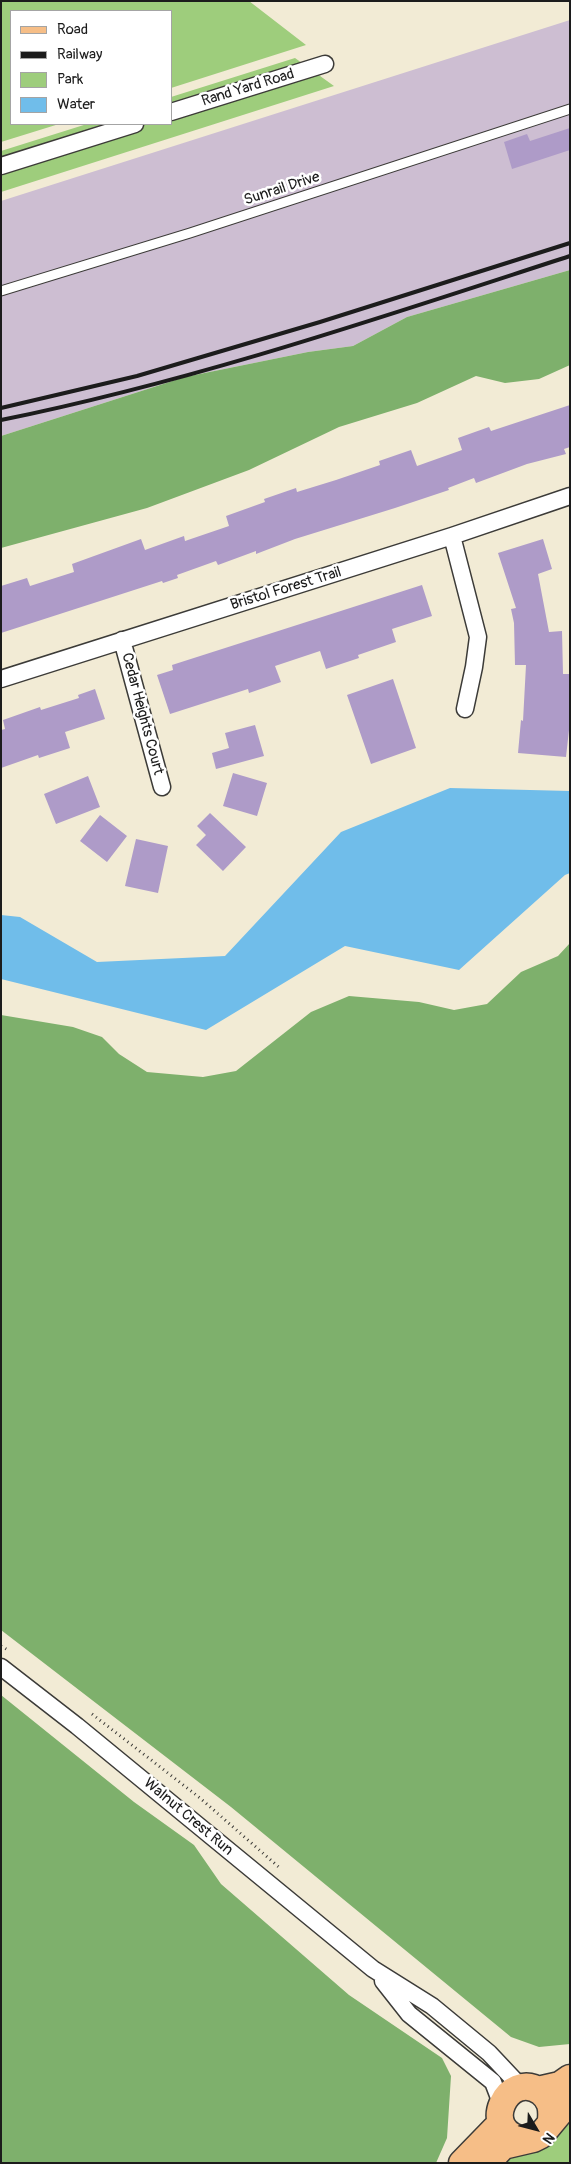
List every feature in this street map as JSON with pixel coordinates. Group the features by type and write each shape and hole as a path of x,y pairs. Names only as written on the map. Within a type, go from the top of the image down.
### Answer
{"main road":[{"path":"462,2163 493,2133 515,2100 560,2085 570,2078"},
{"path":"487,2163 504,2146 541,2135 548,2129 552,2111 550,2103 515,2100"},
{"path":"515,2100 509,2134 525,2140"},
{"path":"551,2120 570,2100"}],"street":[{"name":"Rand Yard Road","path":"172,112 325,64"},
{"path":"1,166 132,125"},
{"name":"Bristol Forest Trail","path":"1,680 452,536 570,496"},
{"path":"452,536 478,636 465,709"},
{"name":"Cedar Heights Court","path":"122,640 162,787"},
{"name":"Walnut Crest Run","path":"1,1667 85,1732 374,1969 432,2006 488,2053 515,2100"},
{"name":"Walnut Crest Run","path":"374,1969 409,2014 515,2100"}],"lane":[{"name":"Sunrail Drive","path":"1,291 200,230 570,109"}],"path":[{"path":"1,1646 9,1651"},
{"path":"84,1708 200,1798 288,1875"}],"shaded area":[{"path":"570,20 570,270 407,317 353,346 308,352 185,377 1,436 1,201"}],"green space":[{"path":"1,1 249,1 306,45 172,88 172,10 10,10 10,125 56,125 1,142"},
{"path":"295,58 334,86 1,192 1,151 84,125 172,125 172,97"},
{"path":"570,270 570,365 539,379 505,383 476,376 417,403 339,427 249,470 147,508 1,548 1,436 185,377 308,352 353,346 407,317"},
{"path":"570,943 570,2044 539,2047 511,2037 231,1807 1,1630 1,1015 73,1027 102,1037 119,1054 147,1072 203,1077 236,1071 311,1012 349,996 419,1002 454,1010 487,1004 521,972 558,956"},
{"path":"1,1695 134,1802 194,1845 221,1884 349,1995 442,2058 451,2076 447,2138 436,2163 1,2163"},
{"path":"570,2115 570,2163 496,2163"}],"water":[{"path":"450,788 570,791 570,873 565,875 459,970 345,946 206,1030 1,979 1,915 20,917 97,962 225,956 341,832"}],"building":[{"path":"570,128 570,150 512,169 504,142 527,134 530,141"},
{"path":"570,405 570,447 564,449 566,454 527,464 476,483 474,478 448,488 449,490 295,539 256,554 256,551 218,565 216,561 177,575 178,578 163,583 162,581 1,633 1,586 27,578 30,586 74,572 72,564 141,539 145,550 184,536 185,541 229,526 226,516 265,502 264,499 296,488 297,492 336,480 380,465 379,461 411,450 417,466 462,450 458,438 489,427 491,431"},
{"path":"543,539 552,569 538,574 549,632 562,631 563,674 570,674 570,721 566,757 518,753 521,720 523,721 526,665 515,665 514,623 511,609 516,608 498,553"},
{"path":"422,585 432,616 392,629 396,642 358,655 359,658 326,669 320,651 275,666 281,682 249,693 248,689 170,714 157,675 173,670 172,665"},
{"path":"393,679 416,748 371,764 347,695"},
{"path":"95,689 105,719 65,732 70,748 39,758 38,755 1,768 1,730 5,729 3,720 40,707 41,710 79,698 78,695"},
{"path":"255,725 264,756 216,769 212,753 229,748 225,733"},
{"path":"233,773 267,783 257,816 223,806"},
{"path":"88,776 100,807 56,824 44,794"},
{"path":"210,813 246,847 223,871 196,845 206,835 197,826"},
{"path":"100,815 127,836 107,862 80,841"},
{"path":"136,839 168,846 158,893 125,886"}],"railway":[{"path":"1,408 137,376 320,322 570,243"},
{"path":"1,420 73,404 216,367 570,256"}]}
